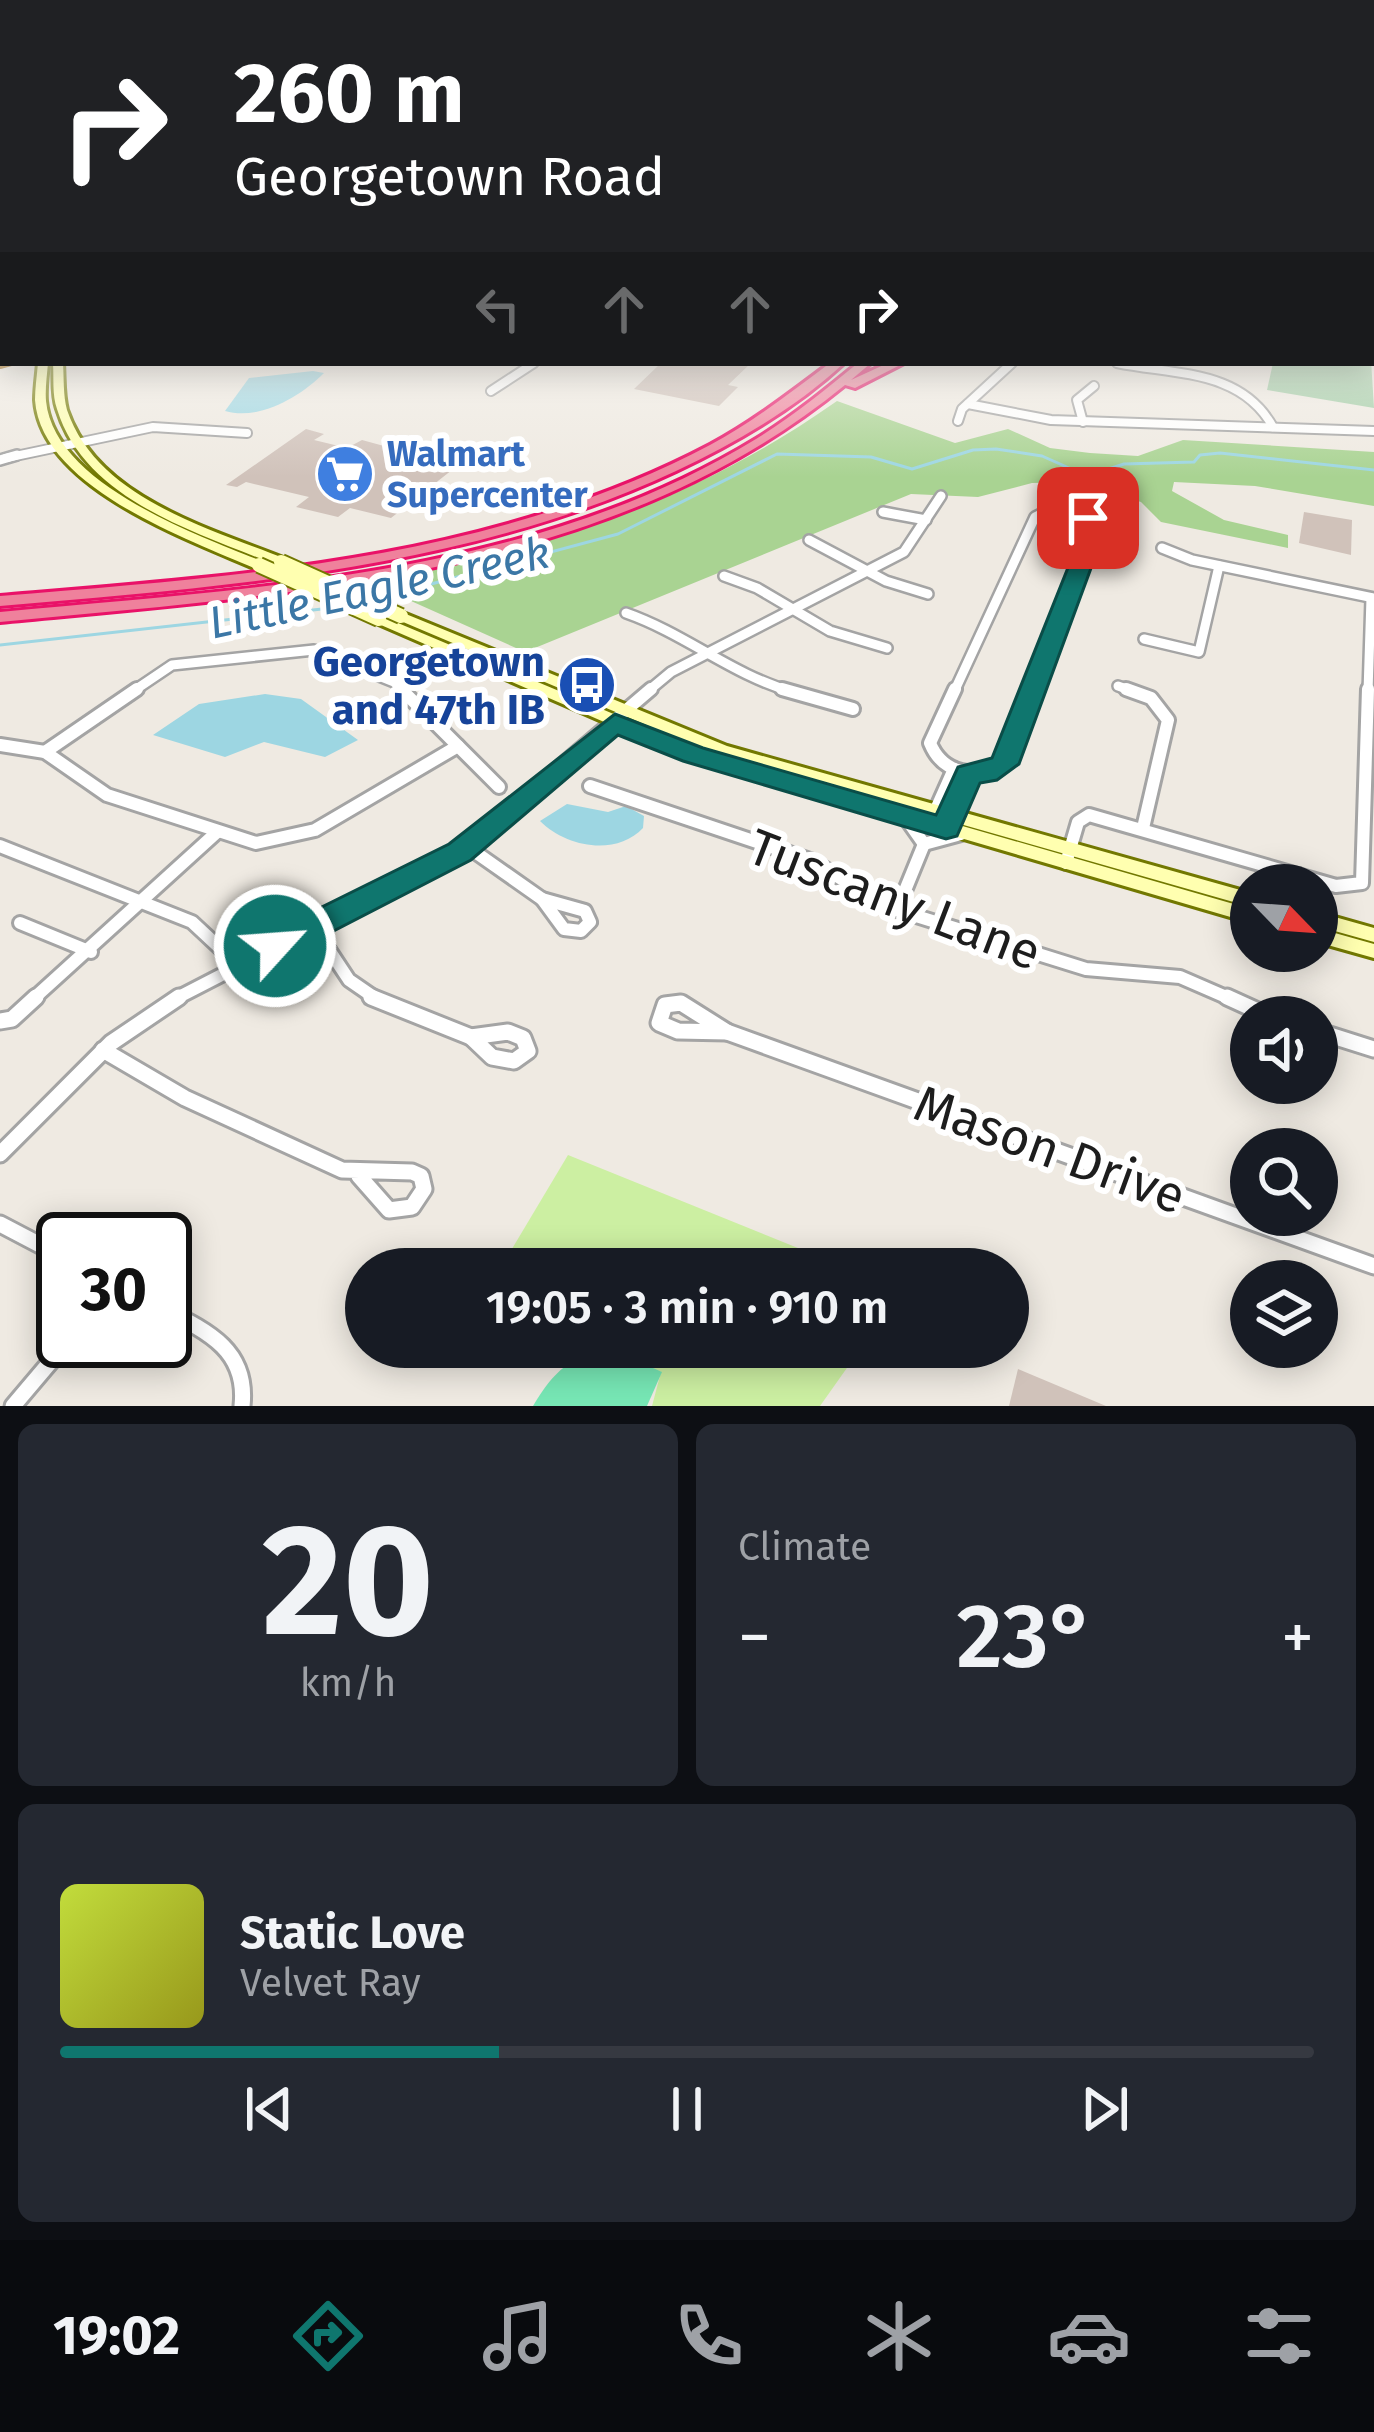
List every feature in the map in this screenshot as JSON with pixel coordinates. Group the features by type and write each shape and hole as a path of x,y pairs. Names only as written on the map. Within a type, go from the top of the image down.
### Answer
{"highway":[{"path":"700,455 759,416 815,366"},
{"path":"0,601 207,583 370,560 568,508 700,455 762,419 834,366"},
{"path":"791,422 861,366"},
{"path":"0,616 318,583 455,557 654,495 728,460 848,386 891,366"}],"main road":[{"path":"43,366 42,402 82,472 129,505 379,619 620,718 945,822 1230,895"},
{"path":"58,366 57,407 64,442 129,491 693,754 905,817 945,822"},
{"path":"1068,856 1230,909"},
{"path":"1338,925 1374,935"},
{"path":"1338,941 1374,951"}],"street":[{"path":"490,392 529,366"},
{"path":"958,421 968,404 1009,366"},
{"path":"1134,366 1213,380 1256,397 1273,427"},
{"path":"1213,380 1217,366"},
{"path":"1083,422 1077,400 1094,386"},
{"path":"968,404 1039,419 1083,422 1374,431"},
{"path":"0,460 64,442 170,423 247,433"},
{"path":"0,1154 103,1050 166,1002 468,847 671,673 909,548 941,496"},
{"path":"1048,510 1088,518 1094,529 1004,764 986,773 962,772 933,754 931,740 1035,517 1048,510"},
{"path":"883,512 926,520"},
{"path":"809,540 868,572 928,594"},
{"path":"1068,856 1085,816 1143,828 1336,886 1362,883 1373,598 1219,566 1162,548"},
{"path":"1144,639 1199,652 1219,566"},
{"path":"724,576 830,632 887,648"},
{"path":"626,614 660,624 758,684 853,709"},
{"path":"45,752 168,666 309,650 394,682 499,787"},
{"path":"1118,686 1147,695 1167,714 1143,828"},
{"path":"0,745 45,752 107,795 256,843 300,836 458,746"},
{"path":"897,910 924,844 945,822 962,772"},
{"name":"Tuscany Lane","path":"590,786 812,861 897,910 1086,970 1180,977 1230,999"},
{"path":"905,817 924,844"},
{"path":"0,1021 12,1018 91,952 216,833"},
{"path":"0,846 204,929 237,964"},
{"path":"468,847 542,899"},
{"path":"20,923 91,952"},
{"path":"314,927 349,980 367,996 471,1037"},
{"name":"Mason Drive","path":"727,1032 1374,1266"},
{"path":"1338,1038 1374,1049"},
{"path":"103,1050 185,1097 359,1176"},
{"path":"0,1224 36,1243"},
{"path":"192,1326 231,1348 242,1370 242,1406"},
{"path":"13,1406 45,1368"}],"green space":[{"path":"1272,366 1371,366 1374,408 1267,390"},
{"path":"837,401 955,443 1008,429 1050,448 1090,453 1138,456 1183,440 1374,452 1374,506 1255,486 1174,482 1172,491 1224,520 1288,535 1288,548 1161,522 1141,502 1077,482 1032,483 978,497 911,494 525,652 373,584 558,536 670,495 724,470"},
{"path":"568,1155 798,1248 513,1248"},
{"path":"563,1368 653,1368 662,1372 647,1406 533,1406"},
{"path":"652,1368 847,1368 820,1406 652,1406 661,1372"}],"water":[{"path":"324,373 278,405 251,413 225,411 249,378"},
{"path":"265,694 301,699 358,740 325,757 264,742 225,757 153,735 199,704"},
{"path":"567,804 608,812 626,806 644,816 643,828 620,843 578,842 540,821"}],"building":[{"path":"658,366 748,366 728,385 738,387 719,406 634,389"},
{"name":"Walmart Supercenter","path":"306,429 324,434 314,440 347,448 362,440 457,466 391,518 350,508 338,517 296,507 309,497 246,482 237,487 226,485"},
{"path":"1304,512 1352,520 1351,555 1299,543"},
{"path":"1018,1369 1106,1406 1009,1406"}],"waterway":[{"name":"Little Eagle Creek","path":"379,598 618,534 777,454 871,457 912,469 973,450 996,449 1042,456 1087,476 1124,464 1194,462 1200,455 1220,453 1374,470"},
{"name":"Little Eagle Creek","path":"0,645 340,607"}],"place":[{"name":"Walmart Supercenter","path":"345,474"},
{"name":"Georgetown and 47th IB","path":"587,685"}],"route":[{"path":"275,946 460,852 615,723 747,772 946,829 969,774 986,773 1004,764 1094,530 1088,518"}]}
